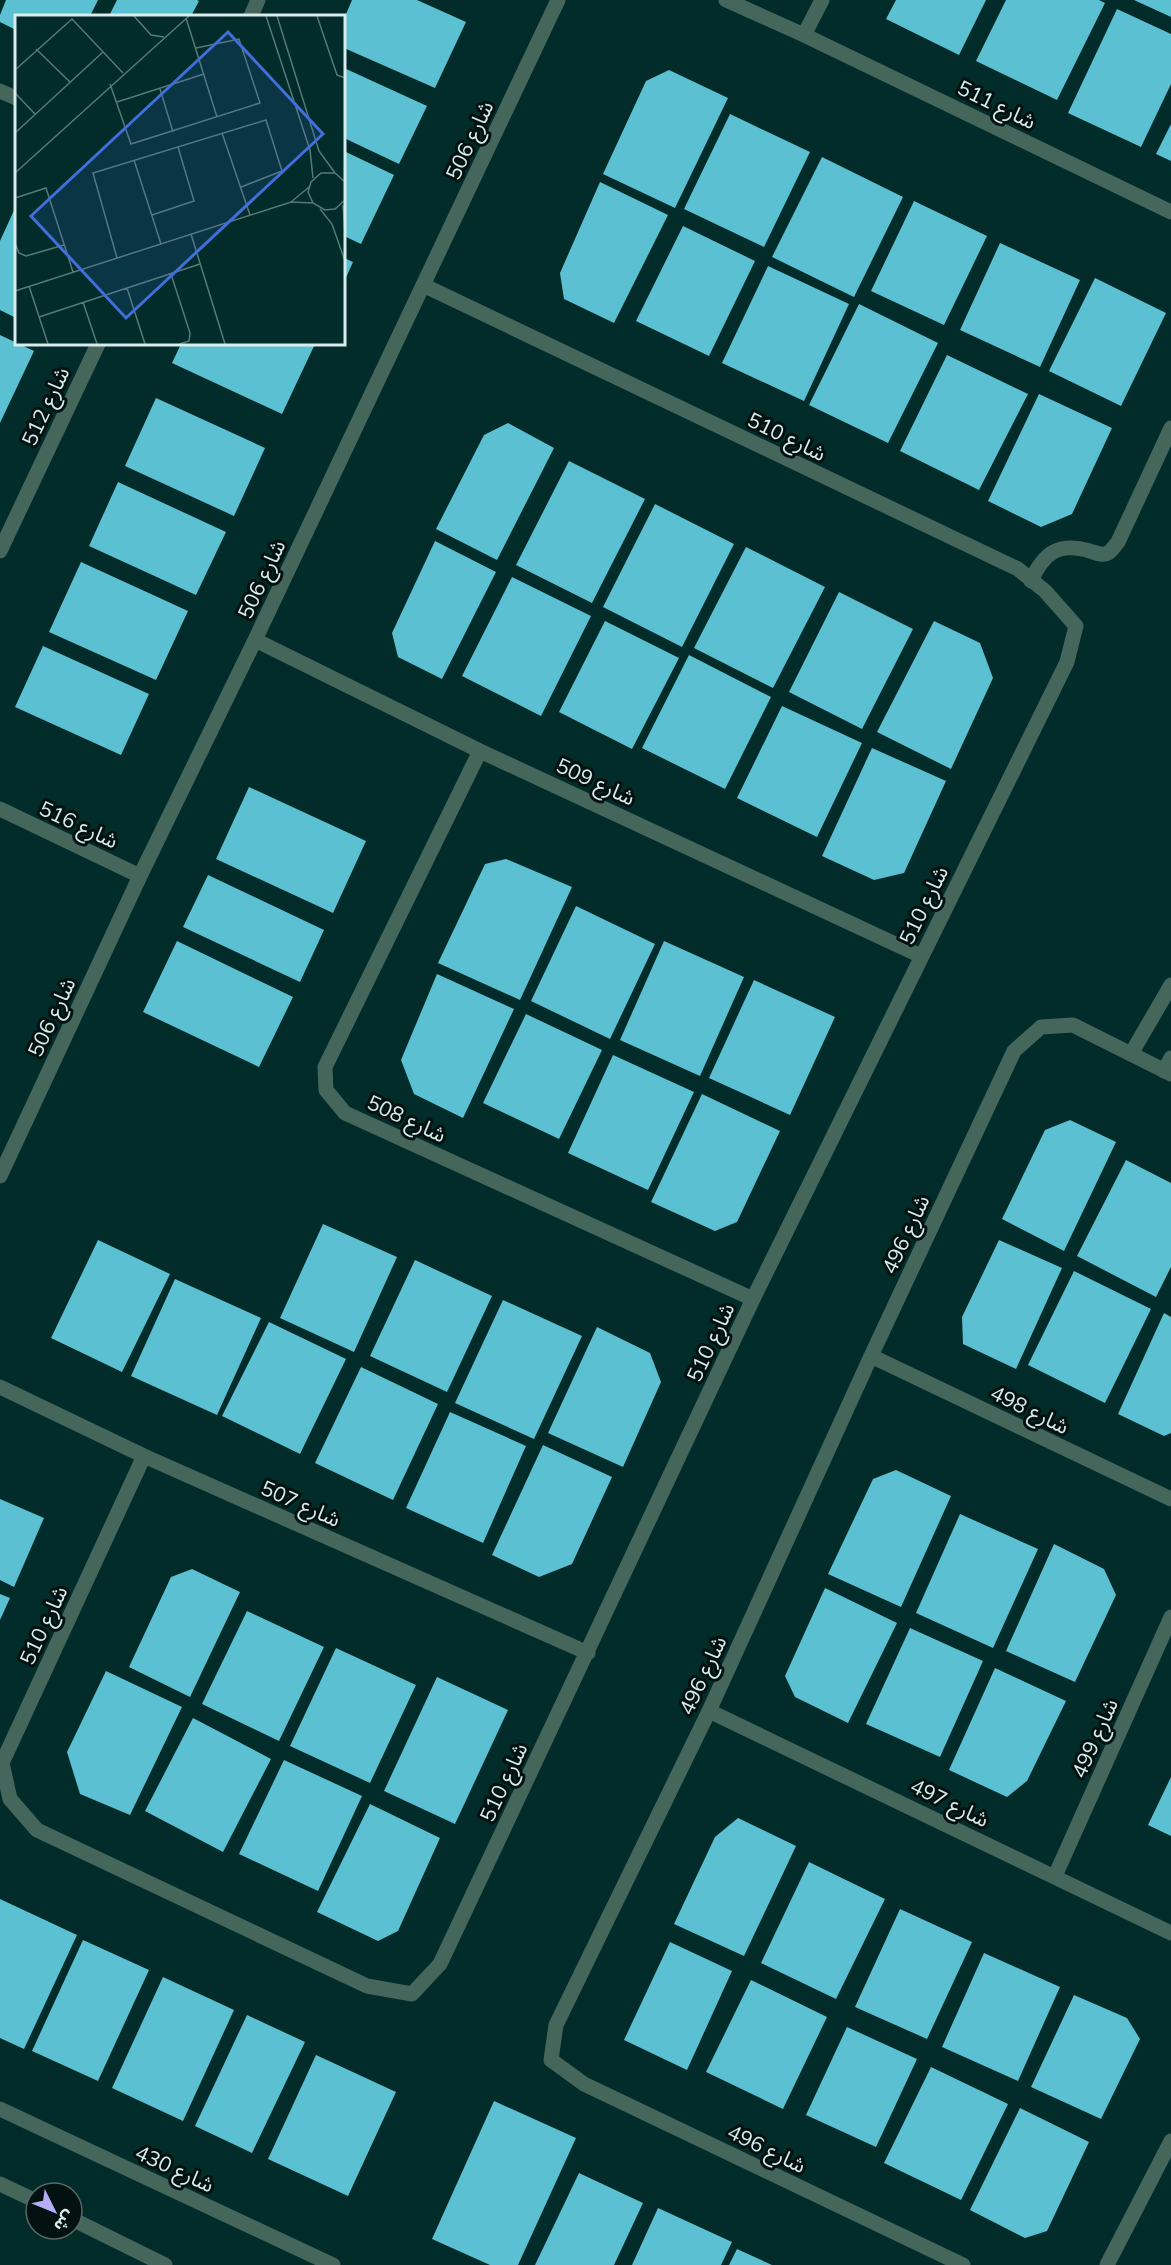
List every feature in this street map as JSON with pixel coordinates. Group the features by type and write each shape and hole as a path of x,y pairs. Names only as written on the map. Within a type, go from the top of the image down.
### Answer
{"street":[{"path":"251,15 258,0"},
{"name":"شارع 506","path":"0,1176 140,876 255,640 558,0"},
{"name":"شارع 511","path":"726,0 804,35 1171,212"},
{"path":"804,35 822,0"},
{"path":"0,91 15,98"},
{"name":"شارع 510","path":"144,1456 3,1763 10,1799 37,1830 367,1986 412,1994 440,1964 753,1299 1067,662 1076,626 1045,591 1018,569 423,285"},
{"name":"شارع 512","path":"0,551 6,524 97,345"},
{"path":"1031,580 1038,565 1050,554 1065,547 1099,554 1109,552 1118,542 1171,428"},
{"name":"شارع 509","path":"255,640 480,751 921,956"},
{"name":"شارع 508","path":"480,751 325,1066 326,1090 345,1113 753,1299"},
{"name":"شارع 516","path":"0,809 140,876"},
{"path":"1131,1054 1171,985"},
{"name":"شارع 496","path":"963,2265 584,2084 551,2060 556,2025 709,1711 871,1356 1014,1051 1041,1028 1073,1025 1131,1054 1169,1068"},
{"name":"شارع 498","path":"871,1356 1171,1499"},
{"name":"شارع 507","path":"0,1387 144,1456 588,1653"},
{"name":"شارع 499","path":"1055,1876 1171,1617"},
{"name":"شارع 497","path":"709,1711 1171,1933"},
{"name":"شارع 430","path":"0,2109 333,2265"},
{"path":"1107,2265 1171,2141"},
{"path":"0,2184 24,2195"},
{"path":"84,2225 165,2265"}],"building":[{"path":"6,0 98,0 90,15 15,15 15,30 0,22 0,15"},
{"path":"117,0 199,1 192,15 110,15"},
{"path":"352,0 417,0 466,22 435,88 345,48 345,17"},
{"path":"896,0 986,0 959,55 886,19"},
{"path":"1006,0 1099,0 1105,3 1057,100 976,61"},
{"path":"1134,0 1171,0 1171,17"},
{"path":"1117,9 1171,34 1171,84 1141,147 1068,113"},
{"path":"345,68 427,106 399,164 345,138"},
{"path":"669,70 728,98 675,208 603,174 646,81"},
{"path":"730,114 810,152 764,247 684,209"},
{"path":"1171,124 1171,161 1156,154"},
{"path":"345,151 394,175 361,244 345,236"},
{"path":"822,157 903,197 854,297 772,257"},
{"path":"600,182 668,215 614,323 564,299 560,273"},
{"path":"914,201 987,236 944,325 871,291"},
{"path":"15,208 15,318 0,310 0,241"},
{"path":"683,226 755,261 709,356 636,321"},
{"path":"1000,243 1080,280 1040,367 960,330"},
{"path":"345,258 353,262 345,280"},
{"path":"768,266 849,304 804,401 722,363"},
{"path":"1095,278 1166,313 1121,406 1049,371"},
{"path":"859,304 938,343 888,443 809,405"},
{"path":"0,335 15,342 15,345 21,345 34,351 0,423"},
{"path":"181,345 315,345 282,414 172,363"},
{"path":"947,355 1028,394 979,490 900,451"},
{"path":"1039,394 1112,428 1072,514 1041,527 988,501"},
{"path":"156,398 265,448 234,516 125,466"},
{"path":"508,423 554,448 497,560 436,529 484,435"},
{"path":"569,461 645,499 592,603 516,565"},
{"path":"118,482 226,532 196,595 89,546"},
{"path":"655,504 734,544 682,647 603,607"},
{"path":"435,541 496,572 442,679 398,657 392,633"},
{"path":"746,547 825,587 773,688 694,648"},
{"path":"81,562 188,611 156,680 49,632"},
{"path":"512,577 591,616 541,716 462,676"},
{"path":"839,592 913,629 862,729 789,692"},
{"path":"605,621 679,658 632,749 559,712"},
{"path":"934,621 980,643 993,678 951,769 877,732"},
{"path":"43,646 149,694 121,755 15,707"},
{"path":"689,655 771,697 725,789 642,748"},
{"path":"782,706 862,743 817,837 737,798"},
{"path":"872,748 946,781 904,873 874,880 822,856"},
{"path":"249,787 366,841 333,913 216,859"},
{"path":"506,859 572,887 520,1000 438,963 485,864"},
{"path":"208,875 324,930 300,982 183,927"},
{"path":"576,906 655,944 610,1039 531,1001"},
{"path":"177,941 293,997 259,1067 143,1012"},
{"path":"664,941 744,977 700,1076 620,1040"},
{"path":"437,974 514,1009 463,1118 414,1094 401,1060"},
{"path":"754,980 835,1017 790,1115 709,1078"},
{"path":"526,1014 602,1050 559,1139 483,1103"},
{"path":"613,1055 694,1092 648,1190 568,1153"},
{"path":"702,1094 780,1131 737,1222 715,1231 651,1202"},
{"path":"1070,1120 1116,1142 1064,1251 1002,1219 1045,1130"},
{"path":"1126,1160 1171,1183 1171,1267 1156,1297 1077,1256"},
{"path":"323,1224 397,1257 354,1352 280,1318"},
{"path":"98,1240 170,1274 122,1372 51,1338"},
{"path":"999,1240 1062,1268 1016,1369 963,1344 962,1317"},
{"path":"415,1260 492,1296 447,1392 370,1356"},
{"path":"1074,1271 1151,1309 1105,1403 1028,1365"},
{"path":"175,1279 261,1318 217,1415 131,1376"},
{"path":"503,1300 582,1336 534,1439 455,1403"},
{"path":"1164,1313 1171,1317 1171,1433 1164,1436 1118,1414"},
{"path":"269,1322 346,1359 300,1454 222,1416"},
{"path":"597,1327 650,1353 661,1382 623,1467 548,1433"},
{"path":"361,1367 438,1404 393,1500 315,1463"},
{"path":"450,1412 526,1446 483,1543 406,1508"},
{"path":"543,1445 612,1477 572,1564 539,1577 492,1555"},
{"path":"896,1470 951,1496 901,1607 828,1574 873,1479"},
{"path":"0,1499 44,1518 14,1587 0,1580"},
{"path":"960,1514 1038,1549 993,1648 916,1613"},
{"path":"1054,1544 1104,1569 1116,1595 1075,1682 1006,1651"},
{"path":"192,1569 240,1592 190,1697 129,1667 171,1577"},
{"path":"825,1588 897,1623 848,1723 795,1697 785,1676"},
{"path":"0,1594 10,1598 0,1620"},
{"path":"247,1611 324,1647 279,1741 202,1704"},
{"path":"910,1628 983,1661 940,1757 866,1724"},
{"path":"336,1648 416,1685 370,1783 290,1746"},
{"path":"995,1668 1066,1701 1027,1781 1007,1797 949,1770"},
{"path":"106,1671 182,1707 130,1815 80,1794 67,1752"},
{"path":"437,1677 508,1710 455,1824 384,1791"},
{"path":"193,1718 271,1759 223,1852 145,1811"},
{"path":"284,1760 362,1796 318,1891 239,1854"},
{"path":"1171,1777 1171,1836 1148,1825"},
{"path":"370,1804 440,1838 398,1931 378,1941 317,1912"},
{"path":"738,1818 796,1846 744,1956 674,1924 715,1837"},
{"path":"809,1862 885,1899 836,1999 761,1963"},
{"path":"0,1899 77,1935 24,2049 0,2038"},
{"path":"900,1909 972,1942 927,2039 855,2007"},
{"path":"83,1940 149,1970 98,2081 32,2051"},
{"path":"670,1942 732,1971 687,2070 624,2040"},
{"path":"984,1953 1060,1987 1018,2081 942,2047"},
{"path":"163,1977 234,2010 183,2121 112,2088"},
{"path":"751,1980 827,2017 783,2109 706,2072"},
{"path":"1074,1995 1127,2018 1140,2039 1101,2119 1031,2087"},
{"path":"247,2015 305,2042 252,2153 195,2126"},
{"path":"847,2027 917,2059 876,2147 806,2115"},
{"path":"316,2055 396,2092 348,2196 268,2159"},
{"path":"931,2067 1008,2104 961,2200 884,2163"},
{"path":"494,2101 576,2138 518,2265 490,2265 432,2239"},
{"path":"1020,2108 1089,2142 1047,2231 1025,2238 970,2210"},
{"path":"579,2173 643,2203 614,2265 535,2265"},
{"path":"658,2208 732,2242 721,2265 632,2265"},
{"path":"737,2249 772,2265 729,2265"}]}
